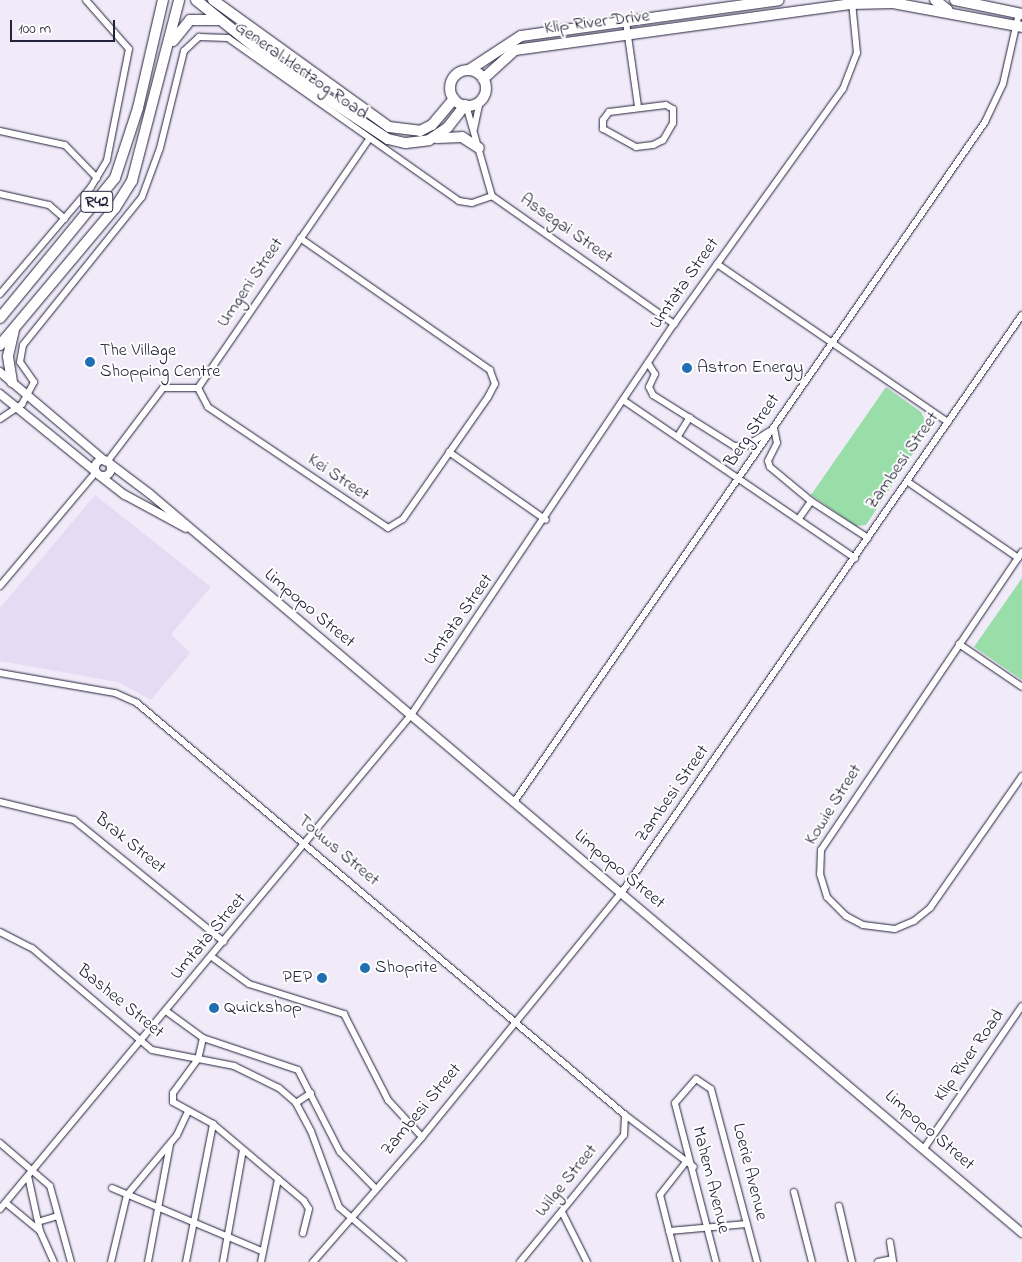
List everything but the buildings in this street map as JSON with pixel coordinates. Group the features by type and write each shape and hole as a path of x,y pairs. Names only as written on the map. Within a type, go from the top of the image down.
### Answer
{"main road":[{"name":"R42","path":"0,318 115,178 138,108 163,0"},
{"name":"R42","path":"0,345 16,328 128,188 166,57 178,0"},
{"path":"196,0 278,66 382,136 406,143 434,138 462,137 479,148"},
{"path":"213,0 224,10 389,127 420,131 432,125 454,99 466,105"},
{"path":"218,0 224,10"},
{"name":"Klip River Drive","path":"454,99 450,88 454,77 469,70 521,36 779,0"},
{"path":"910,6 927,0"},
{"path":"935,0 958,14"},
{"path":"955,0 1021,14"},
{"name":"Klip River Drive","path":"483,79 515,50 852,2 910,6 1020,26"},
{"path":"166,57 178,32 190,20 223,21"},
{"path":"434,138 466,105 480,101 485,90 483,79 469,70"},
{"path":"12,382 8,356 16,328"}],"street":[{"path":"0,294 97,178 113,136 128,58 125,40 102,23 86,0"},
{"name":"Umtata Street","path":"0,1209 307,844 411,715 546,520 674,324 850,77 857,53 852,2"},
{"name":"Berg Street","path":"514,802 740,478 984,122 1003,84 1020,26 1021,14"},
{"path":"626,22 638,106"},
{"name":"General Hertzog Road","path":"28,395 35,378 20,362 20,349 142,197 160,148 176,76 191,43 207,34 228,38 459,201 472,203 492,196"},
{"path":"474,135 480,101"},
{"name":"Assegai Street","path":"466,105 492,196 674,324"},
{"path":"638,106 673,109 673,123 663,140 636,147 603,129 602,120 609,112 638,106"},
{"path":"0,131 65,145 97,178"},
{"name":"Umgeni Street","path":"198,388 369,139"},
{"path":"0,194 49,205 65,218"},
{"name":"Kei Street","path":"198,388 208,407 386,527 403,519 493,388 493,373 300,238"},
{"path":"717,264 948,422"},
{"name":"Zambesi Street","path":"312,1262 422,1137 622,892 1022,316"},
{"path":"648,363 655,374 649,386 652,395 736,447 773,429 777,443 768,465 811,501 868,538"},
{"name":"Limpopo Street","path":"0,372 107,462 195,532 925,1147 1022,1233"},
{"path":"98,473 96,464 107,462 162,388 198,388"},
{"name":"Limpopo Street","path":"0,394 124,495 195,532"},
{"path":"0,419 17,408 28,395"},
{"path":"623,400 800,517 854,558"},
{"path":"678,436 690,417"},
{"path":"449,452 546,520"},
{"path":"0,586 98,473 109,473 107,462"},
{"path":"908,482 1018,558"},
{"path":"800,517 811,501"},
{"name":"Kowie Street","path":"1022,552 821,850 820,874 827,897 846,916 863,924 895,929 914,921 930,908 1022,776"},
{"path":"959,644 1022,687"},
{"name":"Touws Street","path":"0,673 115,693 137,703 516,1020 625,1115 648,1128 694,1167"},
{"name":"Brak Street","path":"0,802 74,820 224,942"},
{"name":"Bashee Street","path":"0,932 32,948 140,1041 161,1054 198,1059 252,1072 296,1103 315,1139 335,1200 350,1218 403,1262"},
{"path":"212,957 249,984 344,1014 388,1100 422,1137"},
{"name":"Klip River Road","path":"925,1147 1022,1006"},
{"name":"Bashee Street","path":"166,1011 203,1038 294,1066 311,1093 346,1161 376,1188"},
{"path":"203,1038 198,1059 172,1097 188,1112 213,1124 308,1204 303,1233"},
{"name":"Loerie Avenue","path":"676,1105 677,1098 694,1079 711,1089 757,1262"},
{"path":"296,1103 311,1093"},
{"name":"Mahem Avenue","path":"676,1105 694,1167 706,1226 716,1262"},
{"path":"111,1262 126,1195 170,1143 188,1112"},
{"name":"Wilge Street","path":"520,1262 624,1135 625,1115"},
{"path":"186,1262 213,1124"},
{"path":"0,1143 33,1170 53,1192 71,1262"},
{"path":"148,1262 170,1143"},
{"path":"223,1262 243,1150"},
{"path":"677,1262 660,1195 686,1162"},
{"path":"28,1176 41,1221 40,1232"},
{"path":"261,1262 278,1179"},
{"path":"112,1188 158,1210 262,1251"},
{"path":"794,1192 812,1262"},
{"path":"6,1203 40,1232 54,1262"},
{"path":"839,1206 852,1262"},
{"path":"562,1212 587,1262"},
{"path":"41,1221 58,1216"},
{"path":"669,1231 706,1226 747,1224"},
{"path":"878,1262 893,1260 890,1242"}],"shaded area":[{"path":"95,495 211,587 171,634 190,653 151,700 118,682 0,661 0,608"}],"green space":[{"path":"886,387 921,412 929,429 866,525 856,526 811,495"},
{"path":"1022,578 1022,680 974,647"}],"place":[{"name":"The Village Shopping Centre","path":"90,362"},
{"name":"Astron Energy","path":"687,368"},
{"name":"Shoprite","path":"365,968"},
{"name":"PEP","path":"322,978"},
{"name":"Quickshop","path":"214,1008"}]}
